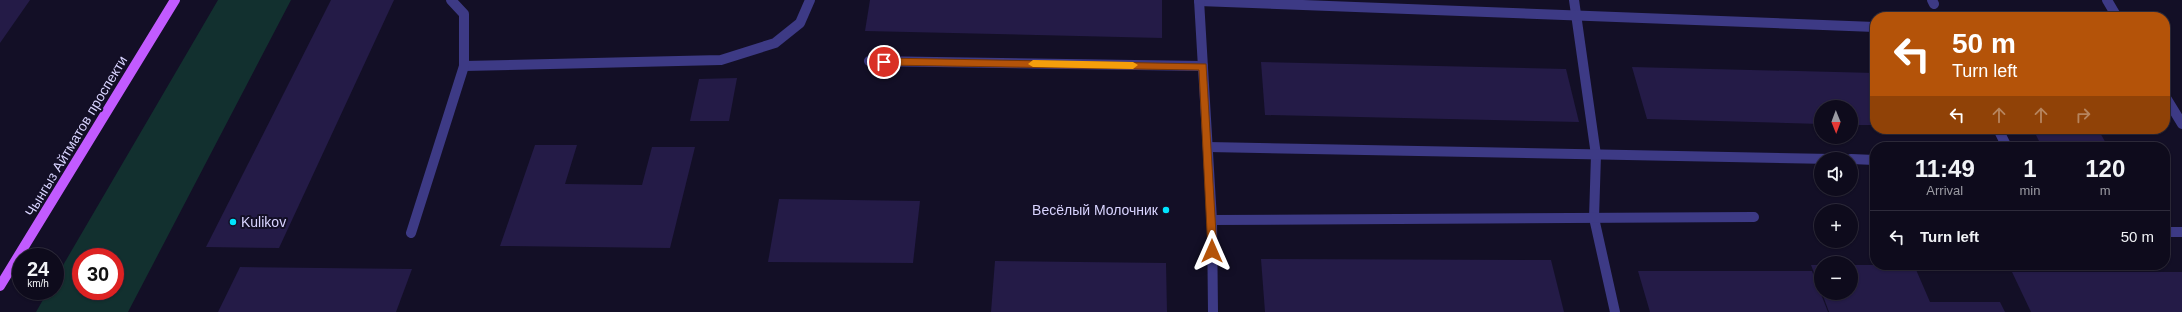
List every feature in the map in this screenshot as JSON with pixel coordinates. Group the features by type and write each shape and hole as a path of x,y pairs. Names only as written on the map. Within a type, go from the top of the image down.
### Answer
{"main road":[{"name":"Чынгыз Айтматов проспекти","path":"0,286 175,0"}],"street":[{"path":"411,233 464,66 464,14 451,0"},
{"path":"464,66 721,60 775,43 800,23 810,0"},
{"path":"1574,0 1596,154 1594,218 1615,312"},
{"path":"2107,0 2114,12"},
{"path":"1213,312 1212,220 1199,1 1870,27"},
{"path":"869,61 1203,66"},
{"path":"2170,104 2182,124"},
{"path":"1208,147 1814,159"},
{"path":"1858,159 1870,160"},
{"path":"1212,220 1754,217"},
{"path":"2170,232 2182,232"}],"green space":[{"path":"218,0 291,0 128,312 36,312 43,300 64,300 64,264 72,250 72,300 124,300 124,248 73,248"}],"building":[{"path":"0,0 30,0 0,43"},
{"path":"331,0 394,0 279,248 206,247"},
{"path":"870,0 1162,0 1162,38 865,31"},
{"path":"1261,62 1566,69 1579,122 1265,115"},
{"path":"1632,67 1870,73 1870,125 1858,125 1858,100 1814,100 1814,124 1647,119"},
{"path":"737,78 729,121 690,121 699,79"},
{"path":"2036,134 2101,134 2105,142 2040,142"},
{"path":"535,145 577,145 565,184 642,185 652,147 695,147 670,248 500,246"},
{"path":"779,199 920,201 913,263 768,262"},
{"path":"1261,259 1551,260 1564,312 1265,312"},
{"path":"995,261 1166,263 1167,312 991,312"},
{"path":"1811,265 1814,265 1814,273"},
{"path":"1858,265 1870,265 1870,270 1916,270 1930,302 2000,302 2005,312 1829,312 1825,300 1858,300"},
{"path":"240,267 412,269 396,312 218,312"},
{"path":"1638,271 1812,271 1814,276 1814,300 1823,300 1828,312 1650,312"},
{"path":"2012,272 2182,272 2182,312 2031,312"}],"slow traffic":[{"path":"1033,64 1133,65"}],"place":[{"name":"Весёлый Молочник","path":"1166,210"},
{"name":"Kulikov","path":"233,222"}],"route":[{"path":"884,62 1203,66 1212,220 1212,251"}]}
